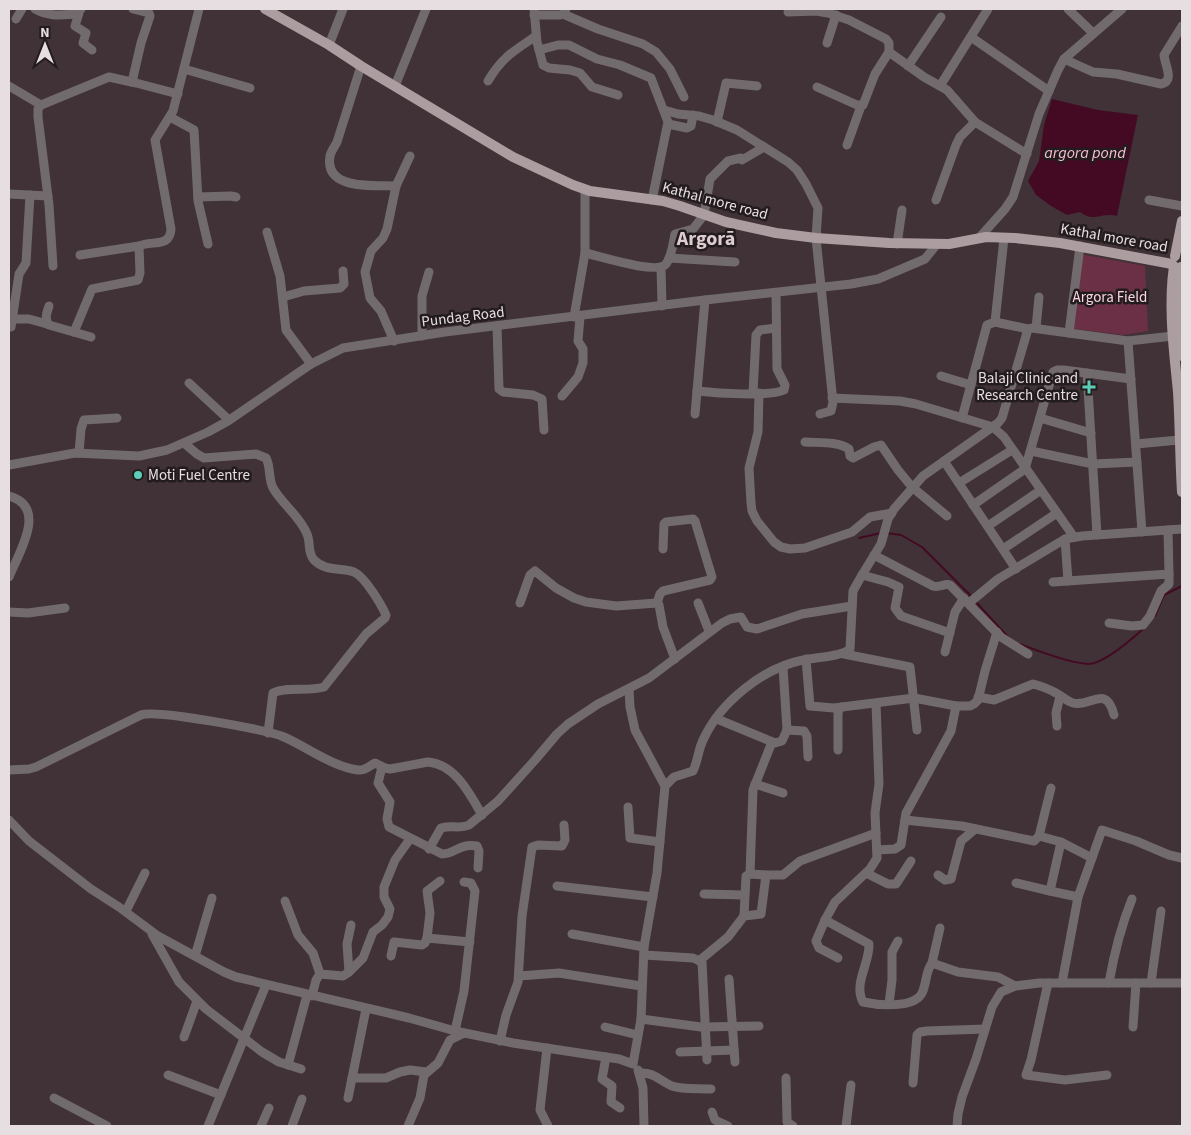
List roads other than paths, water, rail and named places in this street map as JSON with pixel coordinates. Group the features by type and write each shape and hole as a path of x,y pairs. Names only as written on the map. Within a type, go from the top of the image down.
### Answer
{"main road":[{"name":"Kathal more road","path":"265,9 330,46 513,157 586,190 680,206 749,228 816,238 897,244 949,244 980,238 1004,238 1080,246 1179,266"},
{"path":"1182,221 1179,266 1182,356"},
{"path":"1179,266 1171,297 1182,492"}],"street":[{"path":"16,19 22,9"},
{"path":"36,9 46,15 80,11 75,26 86,33 83,43 92,50"},
{"path":"132,82 141,43 150,16 149,13 133,9"},
{"path":"80,255 139,246 167,240 171,236 154,140 173,111 199,9"},
{"path":"330,46 343,9"},
{"path":"395,86 426,9"},
{"path":"940,86 988,9"},
{"path":"1068,9 1093,34"},
{"path":"980,238 1013,197 1039,114 1064,59 1093,34 1113,12 1122,9"},
{"path":"618,95 592,87 584,76 576,72 545,67 541,60 536,36 534,12 554,16 565,11 598,29 643,44 656,52 670,69 684,97"},
{"path":"788,12 816,11 836,15 888,40 889,52 875,74 846,145"},
{"path":"827,43 836,15"},
{"path":"908,66 941,17"},
{"path":"1064,59 1093,72 1117,74 1161,84 1166,83 1169,80 1164,55 1182,26"},
{"path":"488,81 496,67 504,59 536,36"},
{"path":"971,37 1049,91"},
{"path":"539,50 558,45 569,46 597,59 646,74 652,78 668,124 652,200"},
{"path":"889,52 951,94 975,122 1027,154"},
{"path":"361,66 337,142 330,153 332,171 338,178 349,184 396,186"},
{"path":"184,70 250,88"},
{"path":"53,266 48,196 38,127 38,108 40,105 109,77 178,94"},
{"path":"718,122 726,83 757,86"},
{"path":"9,86 40,105"},
{"path":"817,87 861,106"},
{"path":"664,110 678,114 693,115 737,130 794,167 806,184 818,208 816,238 832,398 831,411 820,414"},
{"path":"668,124 687,128 691,126 693,115"},
{"path":"170,117 194,130 198,197 208,244"},
{"path":"936,200 960,137 975,122"},
{"path":"585,253 625,264 661,267 666,265 675,234 691,230 704,215 710,179 728,161 741,159 764,147"},
{"path":"394,341 381,311 370,298 366,272 372,251 388,227 396,186 410,156"},
{"path":"562,396 578,376 582,363 583,349 578,341 577,317 585,253 586,190"},
{"path":"9,194 48,196"},
{"path":"30,195 26,263 19,274 12,323 29,320 91,337"},
{"path":"198,197 236,197"},
{"path":"1149,200 1182,206"},
{"path":"897,244 902,210"},
{"path":"266,232 280,276 286,330 311,364"},
{"path":"995,322 1004,238"},
{"name":"Pundag Road","path":"9,465 79,453 139,456 156,453 184,442 229,420 311,364 343,348 497,326 705,300 822,289 878,279 925,259 937,244"},
{"path":"74,332 90,290 138,280 140,273 139,246"},
{"path":"1069,333 1080,246"},
{"path":"669,258 735,262"},
{"path":"661,267 662,306"},
{"path":"283,297 304,291 340,288 344,284 343,272"},
{"path":"422,336 422,296 429,272"},
{"path":"697,392 783,392 785,384 777,369 776,293"},
{"path":"844,654 850,649 851,644 853,591 881,544 890,516 923,476 993,427 1002,418 1032,328 1039,298"},
{"path":"695,414 705,300"},
{"path":"47,324 46,314 49,306"},
{"path":"962,418 985,330 988,325 995,322 1128,341 1173,336"},
{"path":"497,326 499,389 503,392 540,397 543,402 544,430"},
{"path":"776,328 760,330 756,335 758,432 749,468 752,511 757,520 774,542 781,547 790,549 805,548 852,532 870,517 890,516"},
{"path":"1128,341 1142,532"},
{"path":"973,505 1026,469 1053,372 1064,370 1130,379"},
{"path":"1087,373 1097,535"},
{"path":"941,376 971,385"},
{"path":"189,383 229,420"},
{"path":"832,398 900,400 993,427 1004,437 1057,514 1069,538 1068,581"},
{"path":"79,453 82,423 84,420 117,418"},
{"path":"1040,418 1091,433"},
{"path":"1136,444 1179,440"},
{"path":"184,442 204,458 256,454 266,458 269,464 272,486 307,534 310,553 313,558 324,567 359,575 386,615 366,634 324,687 316,690 274,693 268,733"},
{"path":"806,442 844,446 849,449 850,456 853,458 881,445 912,487 947,516"},
{"path":"959,483 1012,450"},
{"path":"1031,451 1093,464 1137,462"},
{"path":"944,461 1016,569"},
{"path":"988,526 1040,490"},
{"path":"9,496 19,499 29,516 26,537 9,577"},
{"path":"1003,549 1057,514"},
{"path":"657,603 662,592 710,581 712,577 695,521 692,519 666,522 664,524 663,549"},
{"path":"1109,623 1132,626 1143,625 1150,616 1161,590 1169,584 1168,530"},
{"path":"945,652 955,612 994,582 1069,538 1182,530"},
{"path":"874,555 933,586 950,585 1010,644 1028,654"},
{"path":"520,603 530,575 535,571 568,594 586,602 616,606 657,603"},
{"path":"1053,582 1169,574"},
{"path":"862,575 899,587 895,608 901,616 950,633"},
{"path":"657,603 663,627 675,659"},
{"path":"698,603 709,631"},
{"path":"429,849 442,828 447,826 466,827 498,801 562,729 593,707 648,678 709,631 730,619 738,617 743,618 747,627 756,628 802,614 852,606"},
{"path":"9,612 65,608"},
{"path":"806,659 810,706 834,708 914,698 956,706 970,706 977,702 984,671 997,632"},
{"path":"665,786 674,777 693,771 702,740 730,701 747,686 783,667 806,659 844,654 910,668 917,730"},
{"path":"716,719 772,742 781,742 786,730 783,667"},
{"path":"978,697 994,700 1031,684 1044,688 1074,704 1097,698 1103,699 1110,703 1114,715"},
{"path":"629,689 630,707 635,730 665,786 660,842 644,951 641,1019 633,1064"},
{"path":"1057,726 1056,713 1060,696"},
{"path":"838,958 819,948 817,945 818,935 835,902 875,862 877,850 875,813 879,784 876,703"},
{"path":"877,850 898,848 901,844 906,813 951,731 956,706"},
{"path":"838,750 838,711 842,707"},
{"path":"9,770 36,767 145,713 187,717 268,733 286,738 353,769 363,770 375,762 382,767 390,769 428,762 440,765 455,774 482,814"},
{"path":"786,730 799,730 806,733 808,757"},
{"path":"750,874 751,799 772,742"},
{"path":"382,767 378,783 390,802 387,824 410,839 444,855 461,846 477,846 480,851 478,868"},
{"path":"755,784 783,793"},
{"path":"905,820 975,828 1030,841 1037,840 1052,788"},
{"path":"628,807 630,838 660,842"},
{"path":"9,820 29,841 91,889 126,912 150,931 230,974 266,985 409,1018 455,1031 500,1041 633,1064 640,1073 644,1093 644,1126"},
{"path":"500,1041 519,976 522,916 532,847 538,845 562,846 565,840 564,825"},
{"path":"938,875 945,880 950,878 961,841 975,828"},
{"path":"1062,983 1078,897 1101,831 1103,830 1136,841 1169,855 1182,858"},
{"path":"700,960 728,938 744,916 746,876 750,874 783,875 800,861 876,833"},
{"path":"1039,836 1061,842 1092,858"},
{"path":"320,974 343,976 363,958 373,932 388,917 390,910 384,897 384,887 395,860 410,839"},
{"path":"1050,890 1061,842"},
{"path":"866,873 888,884 896,884 911,861"},
{"path":"126,912 145,873"},
{"path":"744,916 761,914 766,875"},
{"path":"390,956 394,942 422,945 425,943 430,913 427,890 440,881"},
{"path":"455,1031 464,991 475,891 471,884 464,882"},
{"path":"1016,883 1078,897"},
{"path":"557,886 653,897"},
{"path":"704,894 744,896"},
{"path":"195,956 212,898"},
{"path":"1110,983 1125,916 1132,899"},
{"path":"285,901 298,935 313,953 320,974"},
{"path":"1151,983 1161,911"},
{"path":"825,920 869,944 860,998 865,1003 904,1004 919,998 924,989 927,971 932,963 940,928"},
{"path":"349,972 347,944 351,924"},
{"path":"150,931 180,982 197,1001 271,1058 301,1070"},
{"path":"572,934 644,951 700,960 703,968 707,1056"},
{"path":"427,938 470,942"},
{"path":"889,1004 892,980 892,952 898,941"},
{"path":"932,963 958,972 998,977 1015,986"},
{"path":"519,976 559,973 641,986"},
{"path":"288,1065 309,995 320,974"},
{"path":"730,978 735,1062"},
{"path":"1048,983 1026,1075 1065,1080 1107,1075"},
{"path":"957,1126 962,1097 992,1007 997,996 1007,988 1048,983 1182,983"},
{"path":"1133,1026 1136,983"},
{"path":"208,1126 266,985"},
{"path":"184,1037 197,1001"},
{"path":"348,1098 366,1009"},
{"path":"641,1019 706,1027 759,1026"},
{"path":"605,1027 638,1035"},
{"path":"913,1083 917,1034 927,1031 985,1029"},
{"path":"408,1126 420,1098 422,1081 426,1072 438,1063 450,1040 465,1033"},
{"path":"547,1048 540,1110 548,1126"},
{"path":"680,1052 707,1056 734,1050"},
{"path":"606,1058 602,1079 612,1086 611,1102 620,1108"},
{"path":"352,1078 386,1078 410,1070 426,1072"},
{"path":"640,1073 651,1074 677,1087 711,1089"},
{"path":"168,1075 221,1095"},
{"path":"786,1078 787,1119 793,1126"},
{"path":"846,1126 851,1085"},
{"path":"54,1098 108,1126"},
{"path":"292,1126 302,1099"},
{"path":"261,1126 269,1108"},
{"path":"712,1112 715,1120 728,1126"}],"water":[{"name":"argora pond","path":"1052,99 1098,110 1138,115 1117,216 1089,217 1080,212 1067,215 1036,195 1028,181 1039,161 1044,125"}],"waterway":[{"path":"859,538 881,533"},
{"path":"886,533 901,535 922,547 972,597"},
{"path":"1155,616 1164,595 1182,586"},
{"path":"975,601 1009,638"},
{"path":"1020,644 1062,659 1088,664 1109,656 1143,629"}],"place":[{"name":"Balaji Clinic and Research Centre","path":"1089,387"},
{"name":"Moti Fuel Centre","path":"138,475"}],"district":[{"name":"Argorā","path":"706,239"}],"park label":[{"name":"Argora Field","path":"1110,297"}]}
